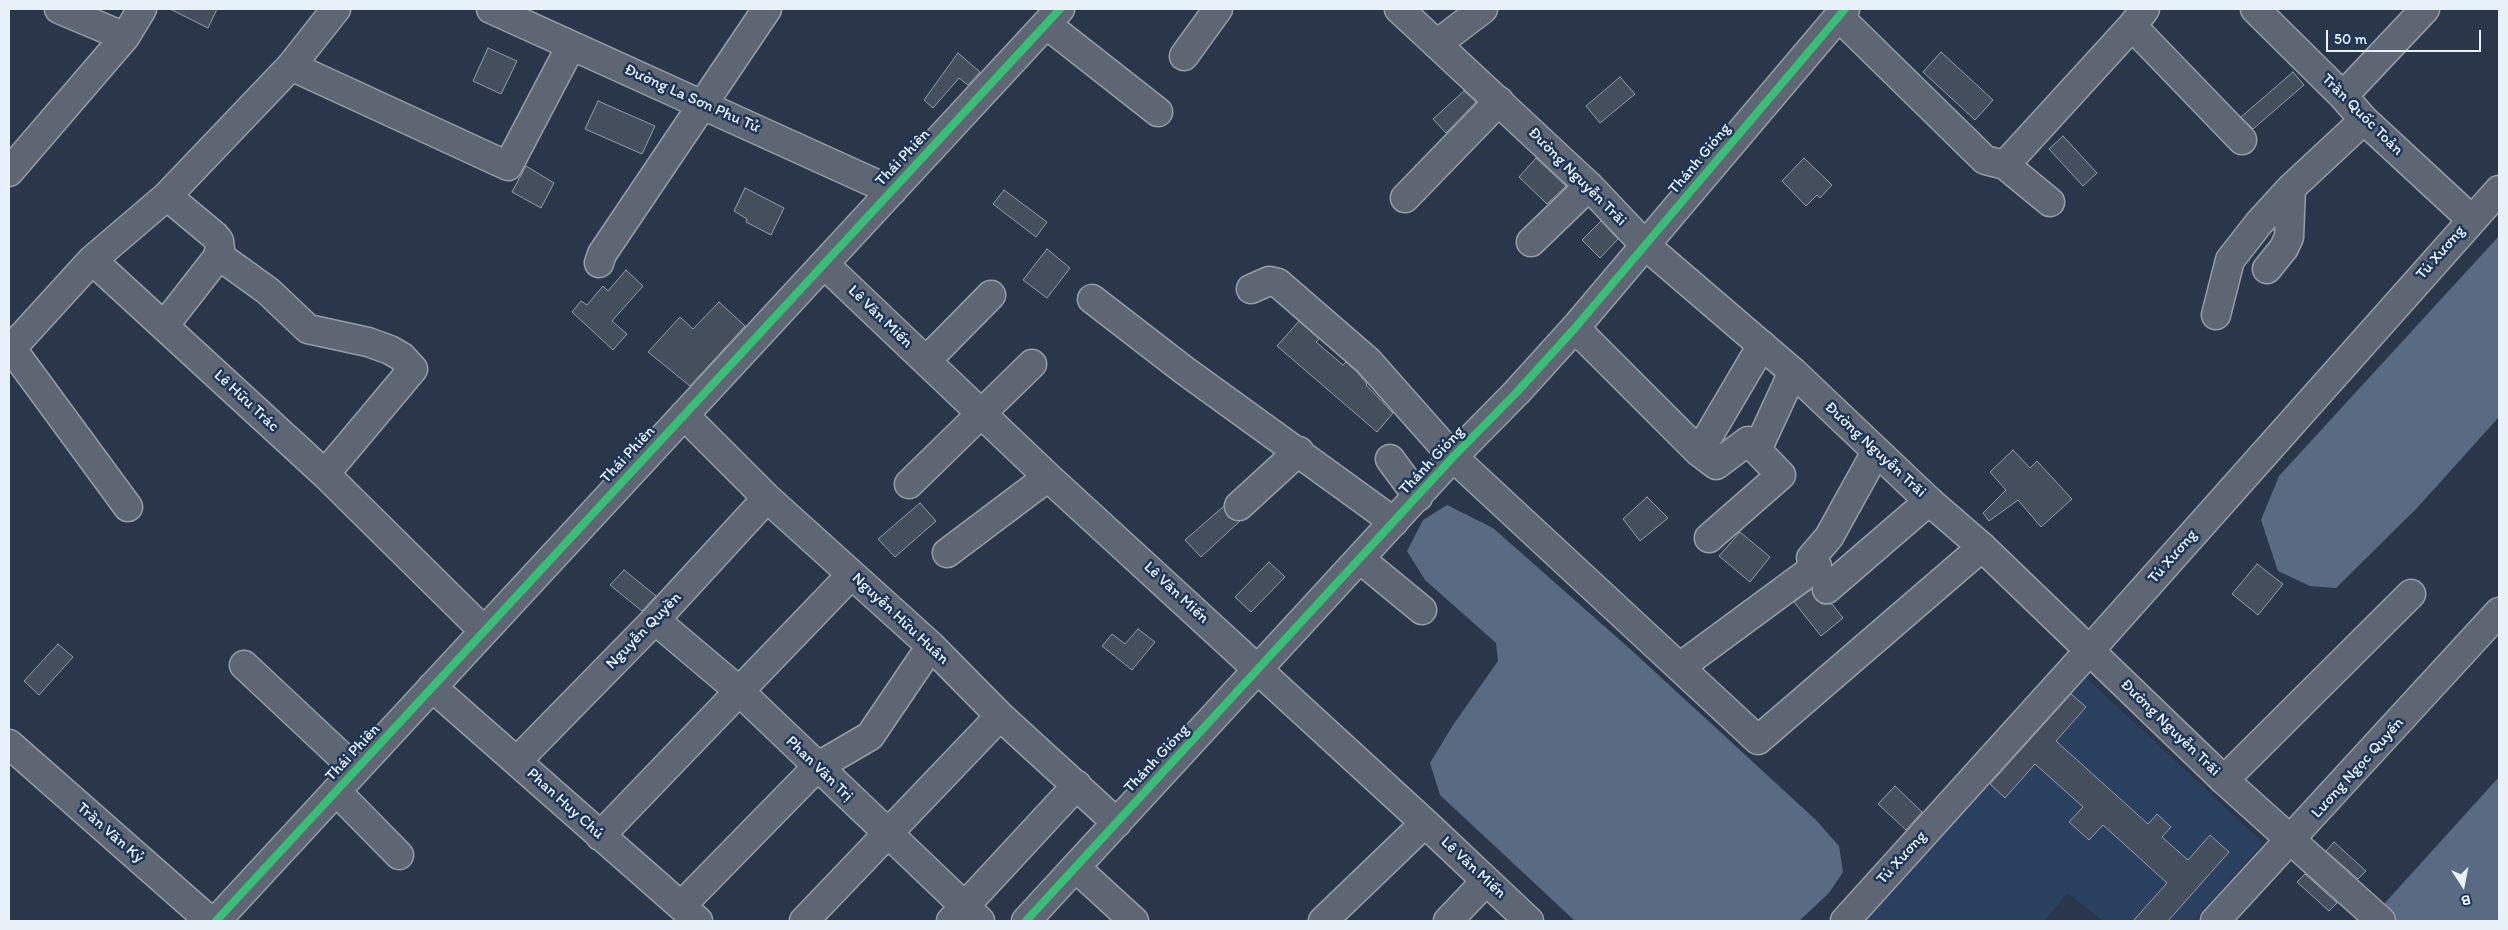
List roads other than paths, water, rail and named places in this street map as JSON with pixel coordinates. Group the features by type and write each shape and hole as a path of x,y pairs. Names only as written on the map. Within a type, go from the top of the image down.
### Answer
{"street":[{"path":"59,9 125,36"},
{"path":"9,172 125,36 142,9"},
{"path":"128,507 10,348 92,260 168,196 291,66 336,9"},
{"name":"Đường La Sơn Phu Tử","path":"491,9 570,46 704,104 892,191"},
{"path":"598,263 602,254 767,9"},
{"path":"1184,56 1218,9"},
{"name":"Đường Nguyễn Trãi","path":"1399,9 1589,186 1645,246 1793,372 1876,452 1982,547 2224,780 2377,918"},
{"path":"1437,44 1483,9"},
{"name":"Trần Quốc Toản","path":"2255,9 2343,96 2364,120 2472,219"},
{"path":"2343,96 2425,9"},
{"path":"1841,12 1985,160 2005,165 2050,202"},
{"name":"Thánh Gióng","path":"1026,921 1453,457 1517,392 1575,328 1841,12"},
{"path":"1053,17 1158,112"},
{"name":"Thái Phiên","path":"216,921 1053,17"},
{"path":"2005,165 2139,17 2242,140"},
{"path":"291,66 508,166 570,46"},
{"path":"1405,198 1499,101"},
{"path":"2216,315 2230,260 2258,222 2291,188 2364,120"},
{"path":"1531,242 1589,186"},
{"path":"2267,269 2284,248 2289,237 2291,188"},
{"name":"Tú Xương","path":"1844,921 2089,651 2499,190"},
{"path":"164,326 218,255 220,243 215,236 168,196"},
{"path":"218,255 268,290 308,329 368,342 390,350 402,357 413,369 325,474"},
{"name":"Lê Hữu Trác","path":"92,260 325,474 484,631"},
{"name":"Lê Văn Miến","path":"824,264 1048,477 1529,921"},
{"path":"1251,289 1269,281 1278,283 1368,361 1453,457 1758,740 1982,547"},
{"path":"926,361 991,295"},
{"path":"1092,299 1184,370 1299,451 1394,522"},
{"path":"1575,328 1699,452 1716,465 1748,440 1781,475 1710,538"},
{"path":"1699,452 1762,345"},
{"path":"909,484 1032,364"},
{"path":"1757,450 1793,372"},
{"name":"Nguyễn Hữu Huân","path":"684,415 767,498 930,646 1000,716 1117,823"},
{"path":"1239,506 1299,451"},
{"path":"1680,666 1817,566 1810,558 1829,537 1876,452"},
{"path":"1390,459 1418,497"},
{"path":"947,552 1048,477"},
{"name":"Nguyễn Quyền","path":"517,762 655,620 767,498"},
{"path":"1827,590 1929,501"},
{"path":"1360,559 1422,610"},
{"path":"600,836 851,574"},
{"path":"2224,780 2411,594"},
{"name":"Lương Ngọc Quyến","path":"2215,921 2291,841 2499,612"},
{"name":"Phan Văn Trị","path":"655,620 738,690 816,767 888,833 965,916"},
{"path":"690,914 816,767 870,736 930,646"},
{"path":"244,665 356,770"},
{"name":"Phan Huy Chú","path":"432,687 690,914"},
{"path":"804,921 1000,716"},
{"name":"Trần Văn Kỷ","path":"9,744 210,921"},
{"path":"965,916 1077,785"},
{"path":"336,792 399,855"},
{"path":"1323,921 1425,823"},
{"path":"1076,868 1134,921"},
{"path":"1448,921 1486,881"}]}
